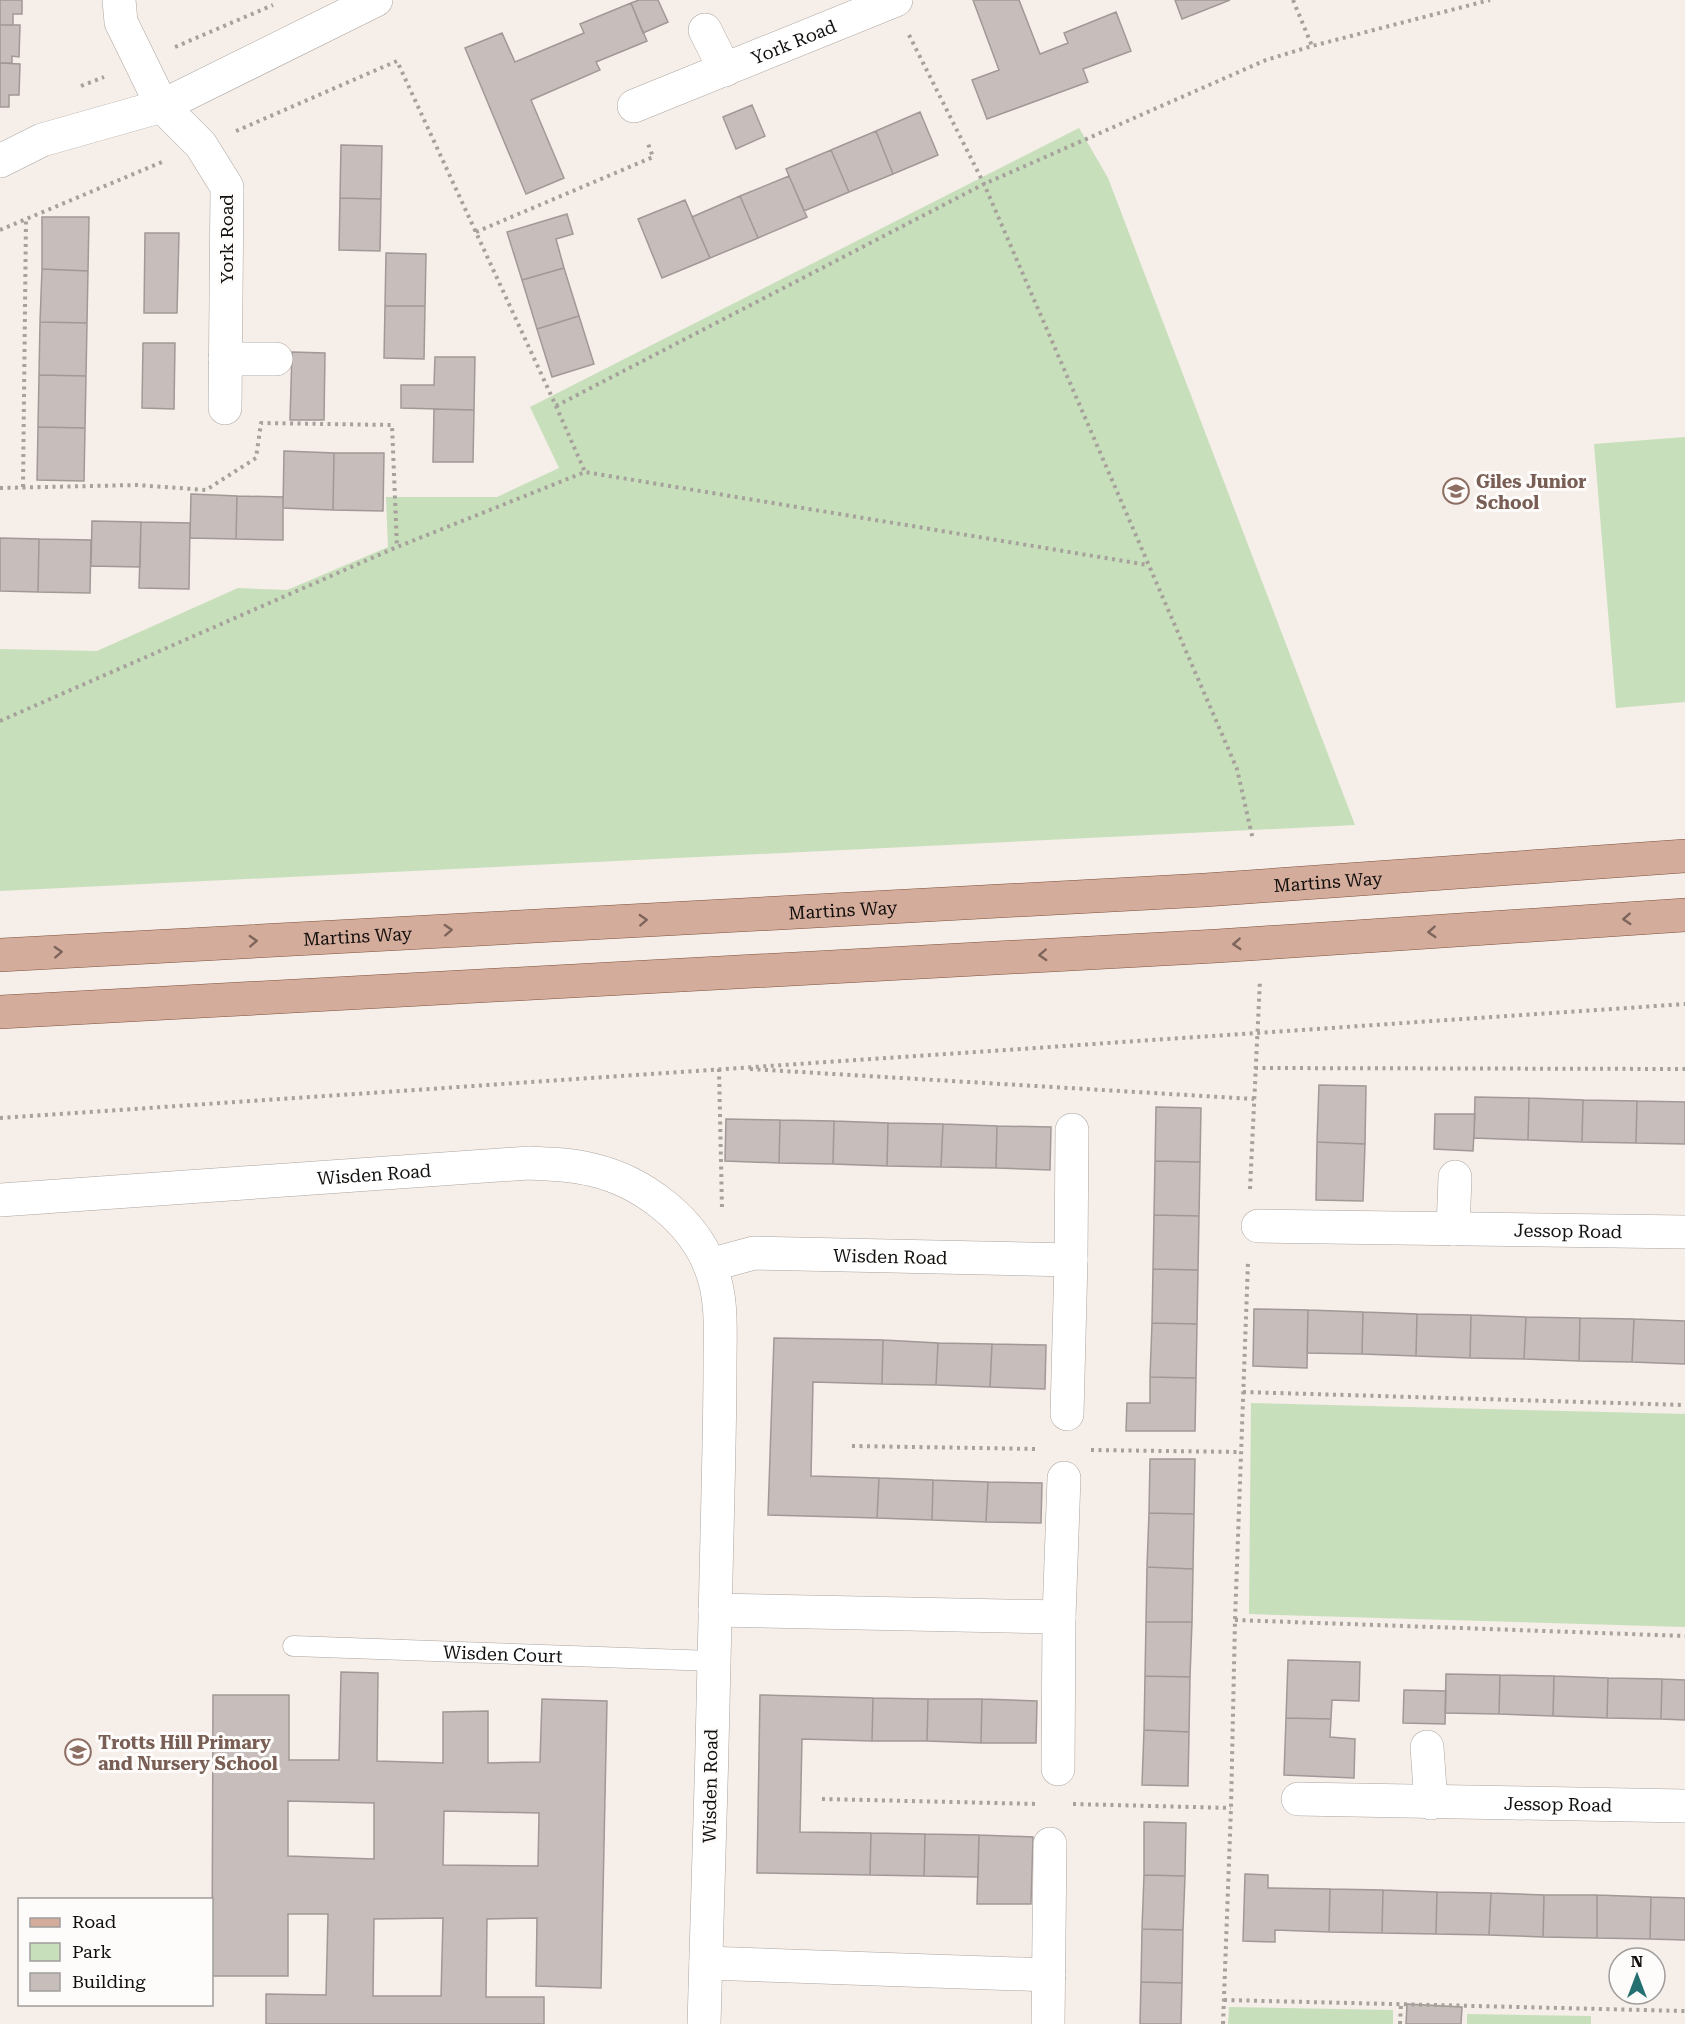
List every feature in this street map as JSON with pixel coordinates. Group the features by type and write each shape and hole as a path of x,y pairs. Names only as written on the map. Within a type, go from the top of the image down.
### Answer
{"main road":[{"name":"Martins Way","path":"0,955 1205,890 1685,856"},
{"path":"0,1012 1205,946 1685,915"}],"street":[{"name":"York Road","path":"119,0 121,22 162,106 201,145 227,187 225,408"},
{"path":"0,161 42,140 162,106 376,0"},
{"name":"York Road","path":"634,106 894,1"},
{"path":"705,30 725,70"},
{"path":"225,359 276,359"},
{"path":"1066,1414 1072,1130"},
{"name":"Wisden Road","path":"0,1200 529,1163 566,1165 594,1170 630,1183 653,1197 694,1236 717,1263 720,1315 704,2024"},
{"path":"1453,1229 1455,1177"},
{"name":"Jessop Road","path":"1258,1226 1685,1232"},
{"name":"Wisden Road","path":"717,1263 754,1253 1071,1260"},
{"path":"1058,1769 1059,1617 1064,1478"},
{"path":"715,1610 1059,1617"},
{"path":"1427,1747 1431,1803"},
{"name":"Jessop Road","path":"1298,1799 1685,1806"},
{"path":"1048,2024 1050,1844"},
{"path":"706,1962 1049,1975"}],"lane":[{"name":"Wisden Court","path":"293,1646 713,1661"}],"path":[{"path":"1293,0 1312,46"},
{"path":"556,406 984,184 1266,60 1490,0"},
{"path":"894,1 984,184 1237,769 1252,840"},
{"path":"397,61 585,472"},
{"path":"476,232 653,157 634,106"},
{"path":"23,488 26,219"},
{"path":"0,488 137,485 206,490 256,458 261,423 392,425 397,547"},
{"path":"0,721 397,547 585,472 1148,565"},
{"path":"1250,1191 1260,977"},
{"path":"0,1118 1685,1004"},
{"path":"735,1068 1254,1099"},
{"path":"1255,1068 1685,1069"},
{"path":"717,1263 719,1069"},
{"path":"1230,2024 1223,2022 1248,1261"},
{"path":"1243,1392 1685,1406"},
{"path":"1235,1620 1685,1636"},
{"path":"822,1799 1044,1804"},
{"path":"1068,1804 1231,1808"},
{"path":"1224,2000 1685,2011"},
{"path":"1400,2024 1401,2004"}],"green space":[{"path":"1079,128 1108,178 1355,825 0,891 0,649 97,651 238,588 287,590 388,547 386,497 497,497 559,468 530,407"},
{"path":"1685,437 1685,702 1616,708 1594,444"},
{"path":"1251,1403 1685,1414 1685,1627 1249,1614"},
{"path":"1229,2007 1393,2010 1393,2024 1228,2024"},
{"path":"1467,2014 1591,2016 1591,2024 1467,2024"}],"building":[{"path":"0,0 22,0 22,14 13,14 13,25 0,25"},
{"path":"639,0 658,0 668,22 643,33 631,3"},
{"path":"973,0 1019,0 1040,54 1068,43 1064,33 1116,12 1131,51 1083,69 1088,82 987,119 972,80 999,70"},
{"path":"1175,0 1230,0 1182,19"},
{"path":"631,3 647,41 596,62 600,70 531,100 564,178 526,194 465,48 502,33 515,62 584,33 580,24"},
{"path":"0,25 20,25 19,57 12,56 12,63 0,63"},
{"path":"0,63 20,64 19,95 9,95 9,107 0,107"},
{"path":"752,105 765,136 736,149 723,117"},
{"path":"920,112 938,155 893,174 876,131"},
{"path":"876,131 893,174 849,192 831,150"},
{"path":"341,145 382,146 381,199 340,198"},
{"path":"831,150 849,192 804,211 786,169"},
{"path":"789,176 807,217 758,238 740,196"},
{"path":"740,196 758,238 710,258 692,217"},
{"path":"340,198 381,199 380,251 339,250"},
{"path":"685,200 710,258 662,278 638,219"},
{"path":"567,214 573,234 556,239 564,268 522,280 507,232"},
{"path":"42,217 89,217 88,271 42,269"},
{"path":"145,233 179,233 177,313 144,313"},
{"path":"386,253 426,254 425,306 385,306"},
{"path":"564,268 579,316 537,329 522,280"},
{"path":"42,269 88,271 87,323 40,322"},
{"path":"385,306 425,306 424,359 384,358"},
{"path":"579,316 594,364 552,377 537,329"},
{"path":"40,322 87,323 86,376 39,375"},
{"path":"143,343 175,343 174,409 142,408"},
{"path":"292,352 325,353 324,420 290,420"},
{"path":"435,357 475,357 474,410 401,408 401,385 434,385"},
{"path":"39,375 86,376 85,428 38,427"},
{"path":"434,409 474,410 473,462 433,462"},
{"path":"38,427 85,428 84,481 37,480"},
{"path":"284,451 334,453 333,510 283,508"},
{"path":"334,453 384,453 383,511 333,510"},
{"path":"191,494 237,496 236,539 190,538"},
{"path":"237,496 283,497 283,540 236,539"},
{"path":"92,521 141,522 140,567 91,566"},
{"path":"141,522 190,523 189,589 139,588"},
{"path":"0,538 39,539 38,592 0,591"},
{"path":"39,539 91,540 90,593 38,592"},
{"path":"1319,1085 1366,1086 1365,1144 1317,1142"},
{"path":"1475,1097 1529,1098 1528,1140 1474,1138"},
{"path":"1529,1098 1583,1100 1582,1142 1528,1140"},
{"path":"1583,1100 1637,1101 1636,1143 1582,1142"},
{"path":"1637,1101 1685,1102 1685,1144 1636,1143"},
{"path":"1156,1107 1201,1108 1200,1162 1155,1161"},
{"path":"1435,1114 1475,1114 1473,1151 1434,1149"},
{"path":"726,1119 780,1120 779,1163 725,1161"},
{"path":"780,1120 834,1121 833,1164 779,1163"},
{"path":"834,1121 888,1123 887,1166 833,1164"},
{"path":"888,1123 943,1124 941,1167 887,1166"},
{"path":"943,1124 997,1126 996,1168 941,1167"},
{"path":"997,1126 1051,1127 1050,1170 996,1168"},
{"path":"1317,1142 1365,1144 1363,1201 1316,1200"},
{"path":"1155,1161 1200,1162 1199,1216 1154,1215"},
{"path":"1154,1215 1199,1216 1198,1270 1153,1269"},
{"path":"1153,1269 1198,1270 1197,1324 1152,1323"},
{"path":"1254,1309 1308,1310 1307,1368 1253,1366"},
{"path":"1308,1310 1363,1312 1362,1354 1307,1353"},
{"path":"1363,1312 1417,1314 1416,1356 1362,1354"},
{"path":"1417,1314 1471,1315 1470,1358 1416,1356"},
{"path":"1471,1315 1526,1317 1524,1359 1470,1358"},
{"path":"1526,1317 1580,1318 1579,1361 1524,1359"},
{"path":"1580,1318 1634,1319 1632,1362 1579,1361"},
{"path":"1634,1319 1685,1321 1685,1364 1632,1362"},
{"path":"1152,1323 1197,1324 1196,1378 1150,1377"},
{"path":"774,1338 883,1340 882,1384 813,1382 811,1476 879,1478 877,1518 768,1515"},
{"path":"883,1340 938,1343 936,1385 882,1384"},
{"path":"938,1343 992,1344 990,1387 936,1385"},
{"path":"992,1344 1046,1345 1045,1389 990,1387"},
{"path":"1150,1377 1196,1378 1195,1431 1126,1431 1127,1403 1150,1403"},
{"path":"1150,1459 1195,1459 1194,1514 1149,1513"},
{"path":"879,1478 933,1480 932,1520 877,1518"},
{"path":"933,1480 988,1482 986,1522 932,1520"},
{"path":"988,1482 1042,1483 1041,1523 986,1522"},
{"path":"1149,1513 1194,1514 1193,1569 1147,1567"},
{"path":"1147,1567 1193,1569 1192,1622 1146,1622"},
{"path":"1146,1622 1192,1622 1190,1677 1145,1676"},
{"path":"1288,1660 1360,1662 1359,1701 1332,1700 1331,1719 1286,1718"},
{"path":"341,1672 378,1673 377,1761 443,1763 443,1712 488,1711 488,1763 540,1762 542,1699 607,1701 601,1988 536,1986 537,1918 487,1919 486,1997 544,1997 544,2024 266,2024 266,1994 326,1995 328,1914 288,1914 288,1976 213,1976 213,1695 289,1695 289,1760 339,1760","holes":["288,1801 374,1803 374,1859 288,1856","444,1811 539,1813 538,1866 443,1865","443,1918 441,1996 373,1996 374,1919"]},
{"path":"1446,1674 1500,1675 1499,1714 1445,1713"},
{"path":"1500,1675 1554,1676 1553,1716 1499,1714"},
{"path":"1145,1676 1190,1677 1189,1732 1144,1730"},
{"path":"1554,1676 1608,1678 1607,1718 1553,1716"},
{"path":"1608,1678 1662,1679 1661,1719 1607,1718"},
{"path":"1662,1679 1685,1680 1685,1720 1661,1719"},
{"path":"1404,1690 1446,1691 1445,1724 1403,1723"},
{"path":"760,1695 873,1698 872,1741 802,1739 800,1832 871,1833 870,1875 757,1873"},
{"path":"873,1698 928,1699 927,1741 872,1741"},
{"path":"928,1699 982,1699 981,1743 927,1741"},
{"path":"982,1699 1037,1701 1036,1743 981,1743"},
{"path":"1286,1718 1331,1719 1330,1737 1355,1739 1354,1778 1284,1775"},
{"path":"1144,1730 1189,1732 1188,1786 1142,1785"},
{"path":"1144,1822 1186,1823 1185,1876 1144,1875"},
{"path":"871,1833 925,1834 924,1876 870,1875"},
{"path":"925,1834 979,1835 978,1877 924,1876"},
{"path":"979,1835 1033,1837 1031,1904 977,1904"},
{"path":"1245,1874 1268,1875 1268,1888 1330,1889 1329,1932 1275,1930 1275,1942 1243,1941"},
{"path":"1144,1875 1185,1876 1183,1930 1142,1929"},
{"path":"1330,1889 1383,1890 1382,1933 1329,1932"},
{"path":"1383,1890 1437,1892 1436,1934 1382,1933"},
{"path":"1437,1892 1491,1893 1489,1935 1436,1934"},
{"path":"1491,1893 1544,1895 1543,1937 1489,1935"},
{"path":"1544,1895 1597,1895 1597,1938 1543,1937"},
{"path":"1597,1895 1651,1897 1650,1939 1597,1938"},
{"path":"1651,1897 1685,1898 1685,1940 1650,1939"},
{"path":"1142,1929 1183,1930 1182,1983 1141,1982"},
{"path":"1141,1982 1182,1983 1181,2024 1140,2024"},
{"path":"1407,2004 1462,2007 1461,2024 1406,2024"}],"place":[{"name":"Giles Junior School","path":"1456,491"},
{"name":"Trotts Hill Primary and Nursery School","path":"78,1752"}]}
